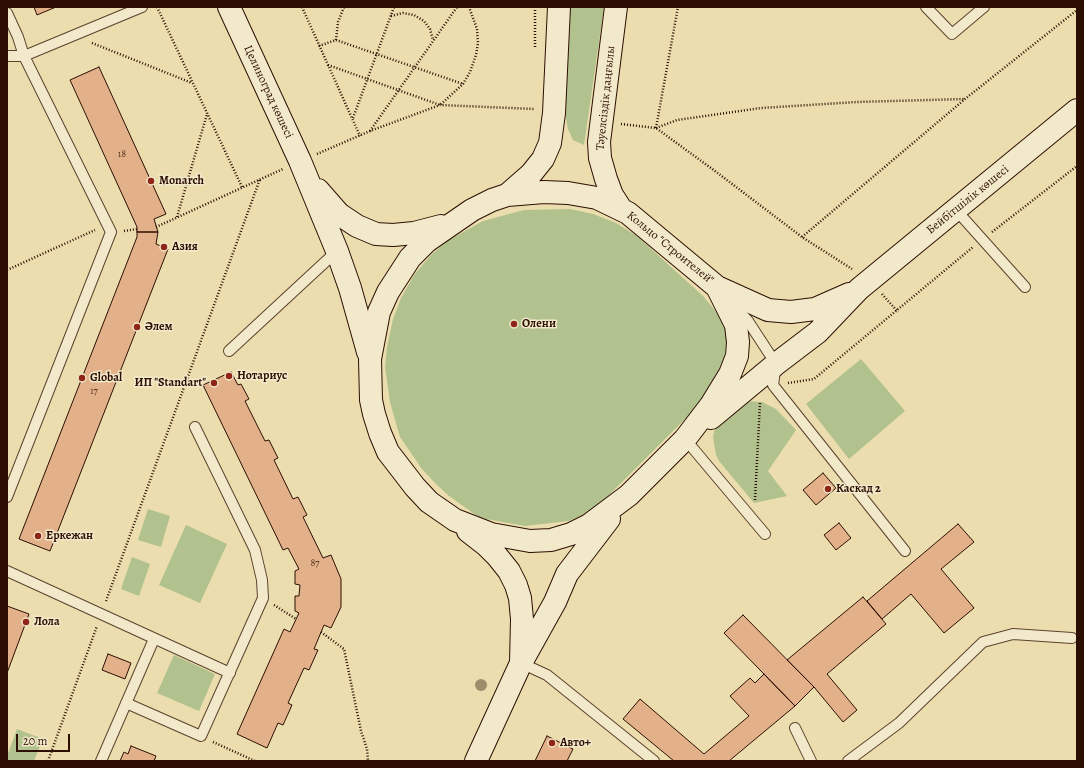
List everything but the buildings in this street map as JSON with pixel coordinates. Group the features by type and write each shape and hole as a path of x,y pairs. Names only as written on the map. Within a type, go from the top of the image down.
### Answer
{"street":[{"name":"Целиноград көшесі","path":"229,7 303,169"},
{"path":"507,195 532,174 543,159 550,143 554,113 559,7"},
{"name":"Тәуелсіздік даңғылы","path":"616,7 599,142 600,158 606,179 612,195 621,209"},
{"name":"Бейбітшілік көшесі","path":"859,289 1077,110"},
{"path":"303,169 339,214 357,226 376,234 393,235 414,233 448,224"},
{"path":"303,169 337,251 357,311 370,359"},
{"name":"Кольцо \"Строителей\"","path":"544,192 568,193 596,198 621,209 628,213 717,287 736,325 738,342 737,356 730,374 723,387 685,440 629,495 589,525 571,534 551,540 530,541 510,539 491,534 455,520 429,502 415,487 388,452 374,414 370,386 370,359 379,312 398,275 427,241 448,224 472,210 507,195 544,192"},
{"path":"717,287 768,310 792,312 815,309 859,289"},
{"path":"685,440 774,374 818,332 859,289"},
{"path":"476,761 521,663 555,602 566,574 584,549 629,495"},
{"path":"455,520 486,545 509,571 513,578 520,598 521,663"}],"lane":[{"path":"7,56 24,56 142,7"},
{"path":"926,7 952,34 984,7"},
{"path":"7,13 18,37 24,56 111,232 7,496"},
{"path":"956,210 1025,287"},
{"path":"228,351 337,251"},
{"path":"717,287 748,321 774,374 905,551"},
{"path":"126,703 201,736 263,598 262,580 255,550 195,426"},
{"path":"685,440 765,534"},
{"path":"7,571 230,673"},
{"path":"848,761 898,723 983,642 1013,634 1072,638"},
{"path":"101,761 154,639"},
{"path":"521,663 547,675 654,761"},
{"path":"795,728 811,761"}],"path":[{"path":"156,7 242,188"},
{"path":"302,7 360,136"},
{"path":"336,40 338,22 344,7"},
{"path":"353,119 394,7"},
{"path":"370,131 457,7"},
{"path":"156,227 242,188 260,178 303,169 370,131 440,105 463,84 470,72 478,43 477,29 469,7"},
{"path":"535,7 535,54"},
{"path":"656,128 678,7"},
{"path":"656,128 715,170 802,237 966,99 1077,10"},
{"path":"391,16 403,13 414,15 424,21 430,29 433,41"},
{"path":"72,35 192,83"},
{"path":"320,46 336,40 463,84"},
{"path":"328,65 440,105 536,109 536,101"},
{"path":"656,128 677,120 761,108 858,102 966,99"},
{"path":"177,218 207,114"},
{"path":"754,521 760,396 774,374 814,379 983,239 1077,166"},
{"path":"48,761 260,178"},
{"path":"7,270 96,230 111,232 137,229"},
{"path":"263,598 296,619"},
{"path":"321,632 344,649 361,731 367,749 368,761"},
{"path":"201,736 255,761"}],"green space":[{"path":"570,7 604,7 584,145 573,140 568,129 565,113"},
{"path":"570,209 593,214 616,223 637,236 703,296 719,315 725,328 727,340 724,361 717,379 692,412 600,504 569,521 525,526 480,518 449,496 436,484 422,469 400,437 390,402 385,367 387,347 393,319 401,298 414,275 431,255 449,240 483,221 524,210"},
{"path":"861,359 905,411 849,459 806,404"},
{"path":"745,401 762,402 776,409 796,430 768,471 787,496 754,503 719,461 716,455 713,437 715,428"},
{"path":"148,509 170,516 161,547 138,540"},
{"path":"186,525 227,544 200,603 159,585"},
{"path":"132,557 150,564 139,596 121,589"},
{"path":"174,655 215,674 199,711 157,693"},
{"path":"17,729 43,739 34,761 7,761 7,756"}],"place":[{"name":"Monarch","path":"151,181"},
{"name":"Азия","path":"164,247"},
{"name":"Олени","path":"514,324"},
{"name":"Әлем","path":"137,327"},
{"name":"Нотариус","path":"229,376"},
{"name":"Global","path":"82,378"},
{"name":"ИП \"Standart\"","path":"214,383"},
{"name":"Каскад 2","path":"828,489"},
{"name":"Еркежан","path":"38,536"},
{"name":"Лола","path":"26,622"},
{"name":"Авто+","path":"552,743"}]}
